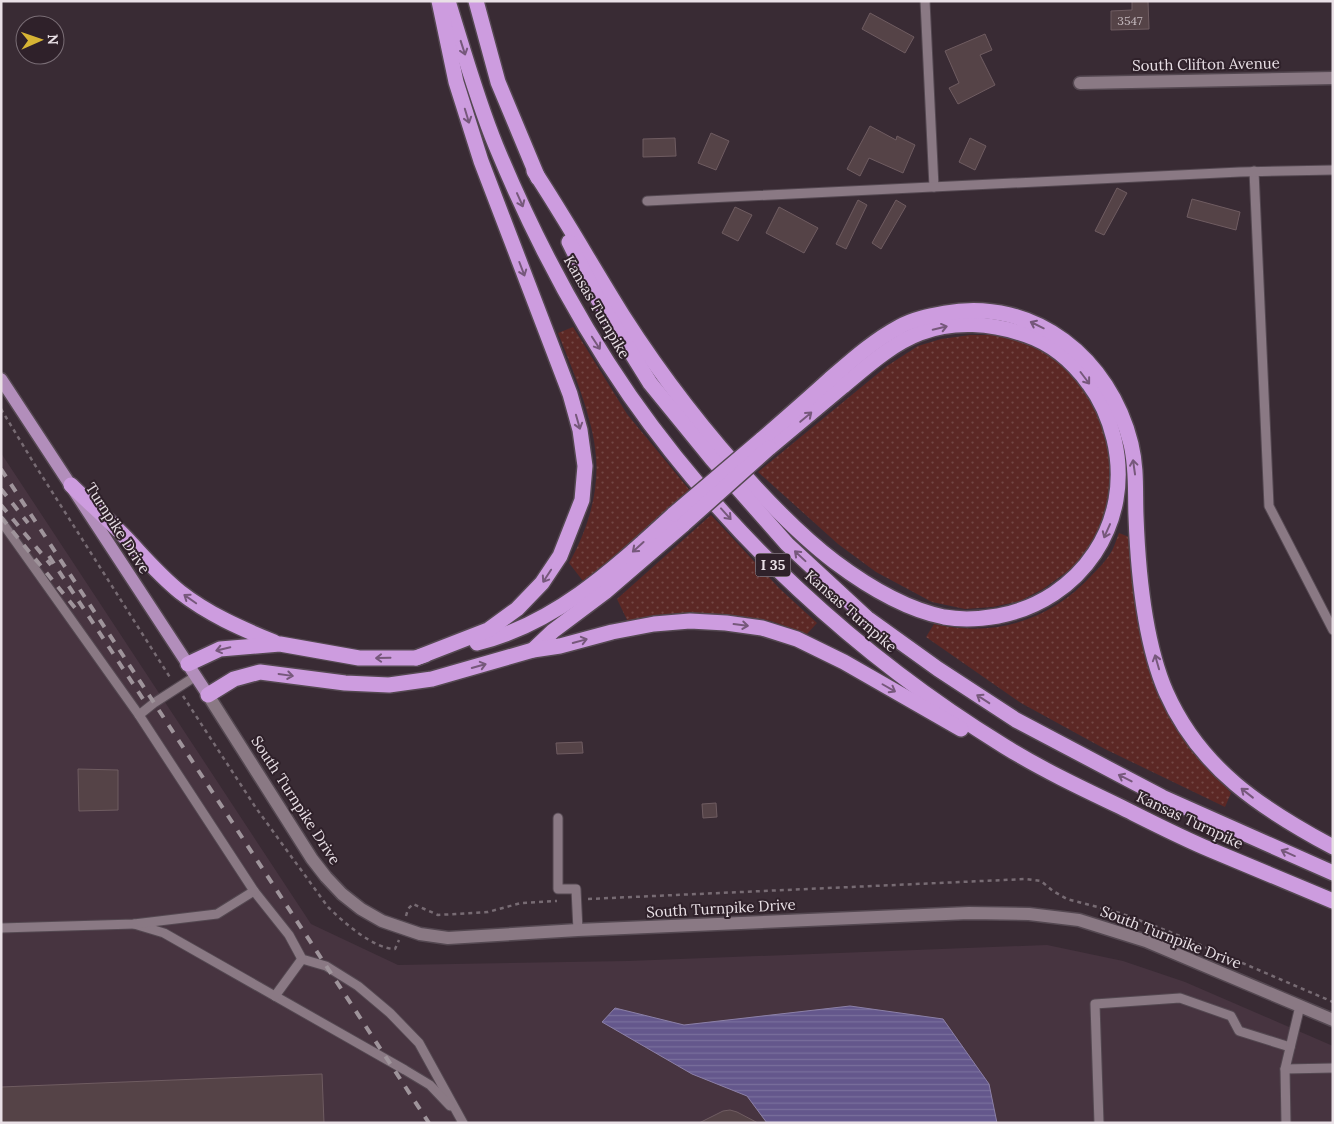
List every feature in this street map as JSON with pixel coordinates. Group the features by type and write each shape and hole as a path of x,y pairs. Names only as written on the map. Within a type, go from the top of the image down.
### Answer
{"highway":[{"path":"416,658 488,630 517,608 542,583 560,556 573,526 582,500 585,466 580,430 570,394 481,161 456,82 439,1"},
{"name":"Kansas Turnpike","path":"448,1 494,143 532,228 580,318 630,395 687,471 751,542 801,592 880,661 939,704 1006,748 1083,789 1208,849 1333,901"},
{"name":"Kansas Turnpike","path":"476,1 498,82 534,171 596,296 650,384 712,459 787,544 867,618 938,669 1032,729 1162,797 1333,873"},
{"path":"534,171 572,228 625,318 683,403 728,458 790,525 836,562 880,591 913,609 946,618 984,618 1016,612 1042,602 1068,584 1101,545 1112,519 1118,486 1118,456 1110,425 1099,397 1081,372 1060,352 1034,337 1008,328 978,324 947,326 920,333 895,346 765,444"},
{"path":"71,485 125,538 154,570 180,592 206,610 237,627 280,644 314,651 359,658 416,658 491,640 537,620 570,602 679,519 765,444 871,344 901,326 927,316 958,311 990,311 1018,316 1060,338 1093,366 1114,399 1124,421 1135,471 1140,587 1147,624 1166,692 1183,723 1205,755 1228,779 1287,822 1333,847"},
{"path":"533,650 554,631 605,592 679,519"},
{"path":"208,695 234,679 260,672 345,683 389,684 432,679 533,650 560,646 612,632 654,624 690,621 726,623 762,628 797,639 844,662 1024,767 1083,789"},
{"path":"192,670 220,649 280,644"}],"main road":[{"name":"Turnpike Drive","path":"1,379 208,695"}],"street":[{"name":"South Clifton Avenue","path":"1080,83 1333,78"},
{"name":"South Turnpike Drive","path":"208,695 312,859 326,877 361,909 382,920 420,934 448,938 578,930 969,913 1048,916 1093,924 1146,942 1333,1020"}],"lane":[{"path":"925,1 934,187"},
{"path":"647,201 1254,172 1333,170"},
{"path":"1254,172 1269,506 1333,630"},
{"path":"1,521 139,716 254,892 289,936 302,959 326,966 358,986 390,1013 419,1043 463,1123"},
{"path":"139,716 192,670"},
{"path":"558,818 558,889 576,888 578,930"},
{"path":"1,928 134,924 217,914 254,892"},
{"path":"134,924 164,933 430,1085 457,1113"},
{"path":"275,996 302,959"},
{"path":"1100,1123 1095,1004 1180,998 1231,1016 1239,1031 1290,1047"},
{"path":"1286,1123 1285,1069 1300,1006"},
{"path":"1285,1069 1333,1068"}],"path":[{"path":"1,409 159,660"}],"shaded area":[{"path":"573,327 627,414 692,493 666,516 583,581 569,563 586,525 594,498 596,457 587,411 558,333"},
{"path":"970,335 995,335 1020,341 1047,353 1067,369 1089,396 1102,423 1109,452 1109,500 1091,548 1075,566 1043,589 1020,601 993,607 965,609 932,602 876,572 838,544 758,472 887,366 918,346 941,339"},
{"path":"1,453 311,924 398,965 628,961 1047,945 1123,961 1185,982 1333,1046 1333,1123 1,1123"},
{"path":"711,515 779,588 817,623 807,634 771,621 699,613 679,613 628,622 617,599"},
{"path":"1119,533 1129,537 1134,597 1153,681 1194,752 1231,793 1225,807 1105,749 1021,703 926,637 934,624 979,629 1000,627 1020,622 1059,604 1076,591 1106,560"},
{"path":"850,1006 943,1019 989,1084 997,1123 767,1123 747,1096 692,1074 602,1022 615,1008 684,1025"}],"building":[{"path":"1132,1 1148,1 1149,29 1111,30 1111,11 1132,10"},
{"path":"870,13 914,37 905,53 862,29"},
{"path":"985,34 992,50 980,55 995,85 958,104 949,88 959,83 945,51"},
{"path":"870,126 896,140 897,136 915,145 903,173 869,158 860,176 847,169"},
{"path":"711,133 729,141 716,170 698,163"},
{"path":"675,138 676,156 643,157 643,139"},
{"path":"970,138 986,146 975,170 959,162"},
{"path":"1117,188 1127,193 1104,235 1095,231"},
{"path":"1192,199 1240,212 1236,230 1187,217"},
{"path":"858,200 867,205 846,249 836,244"},
{"path":"896,200 906,206 881,249 872,243"},
{"path":"735,207 752,215 738,241 722,233"},
{"path":"779,207 818,228 804,253 766,233"},
{"path":"582,742 583,753 557,754 556,743"},
{"path":"78,769 118,770 118,810 79,811"},
{"path":"716,803 717,817 703,818 702,804"},
{"path":"322,1074 324,1123 1,1123 1,1087"},
{"path":"730,1110 758,1123 699,1123 723,1111"}],"railway":[{"path":"1,469 429,1123"},
{"path":"1,489 28,523"},
{"path":"1,505 51,565"},
{"path":"1,517 80,614"},
{"path":"49,556 145,702"}]}
